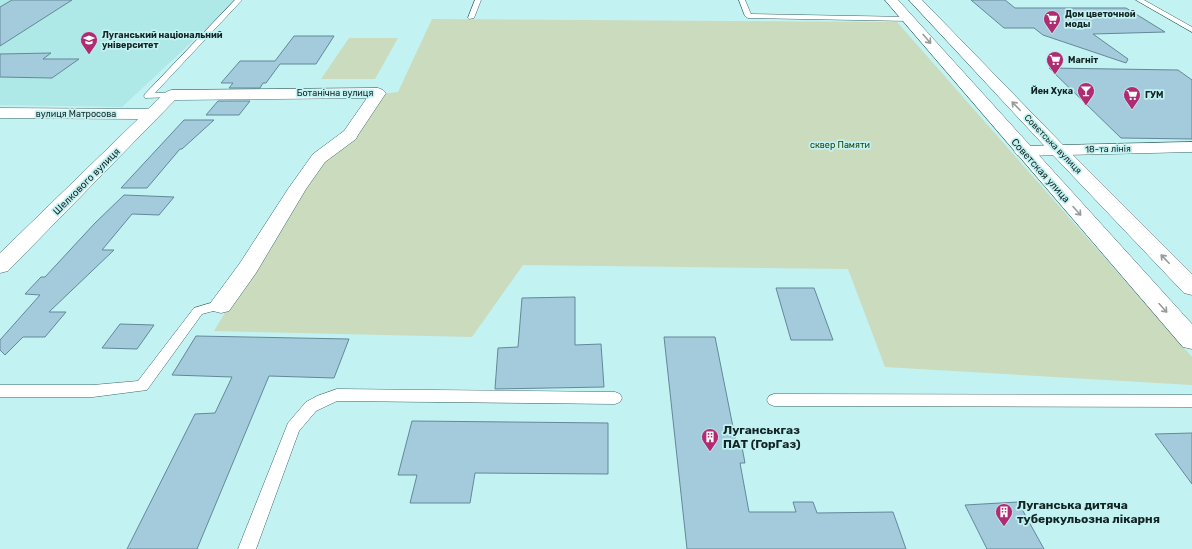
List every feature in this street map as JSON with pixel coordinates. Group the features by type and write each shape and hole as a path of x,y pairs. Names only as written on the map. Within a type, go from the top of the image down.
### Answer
{"main road":[{"name":"Советская улица","path":"891,0 909,18 1023,151 1192,340"},
{"name":"Совєтська вулиця","path":"915,0 1058,150 1192,287"},
{"name":"Ботанічна вулиця","path":"171,95 378,93 350,135 319,158 297,189 248,268 221,305"},
{"name":"Шелкового вулиця","path":"0,266 171,95"},
{"name":"вулиця Матросова","path":"0,113 152,114"},
{"name":"18-та лінія","path":"1023,151 1192,147"}],"lane":[{"path":"171,95 148,96 239,0"},
{"path":"471,18 478,0"},
{"path":"742,0 748,16 909,18"},
{"path":"1139,0 1192,30"},
{"path":"0,391 94,391 142,386 198,311 221,305"},
{"path":"247,549 293,428 303,413 319,400 337,395 615,398"},
{"path":"774,400 1192,401"}],"shaded area":[{"name":"Луганський національний університет","path":"0,0 237,0 122,107 0,105"}],"green space":[{"name":"сквер Памяти","path":"432,19 897,22 1192,357 1192,385 885,367 848,269 523,265 472,337 214,331 300,189 381,94 398,92"},
{"path":"349,38 398,38 375,79 321,79"}],"building":[{"path":"12,0 72,0 0,46 0,7"},
{"path":"971,0 1005,0 1015,8 1126,8 1165,32 1093,34 1128,59 1126,63 1043,35 1034,28 1004,28"},
{"path":"294,36 334,36 316,64 280,64 266,83 263,83 260,88 229,88 233,83 221,83 240,61 275,61"},
{"path":"51,53 43,59 79,59 52,78 0,77 0,54"},
{"name":"ГУМ","path":"1049,68 1178,70 1192,80 1192,139 1121,138"},
{"path":"218,101 250,101 239,115 206,115"},
{"path":"184,120 214,120 182,149 180,149 147,188 121,188"},
{"path":"124,195 174,197 159,215 132,214 102,250 114,250 49,312 66,312 45,337 23,337 5,355 0,350 0,340 40,295 25,294 41,277 45,277 95,223"},
{"path":"776,288 814,288 833,340 791,340"},
{"path":"575,297 575,345 601,344 604,387 495,389 498,348 518,347 522,298"},
{"path":"120,324 154,325 137,349 102,348"},
{"path":"196,336 349,339 334,378 269,376 197,549 127,549 195,414 215,413 232,377 172,375"},
{"name":"Луганськгаз ПАТ (ГорГаз)","path":"664,337 715,337 736,442 741,442 745,463 740,463 749,512 796,512 793,502 813,502 817,513 893,512 906,549 687,549"},
{"path":"412,421 608,423 608,474 475,473 470,503 410,503 417,475 398,475"},
{"path":"1192,433 1192,484 1155,434"},
{"name":"Луганська дитяча туберкульозна лікарня","path":"1018,502 1044,549 987,549 965,505"}],"place":[{"name":"Дом цветочной моды","path":"1052,34"},
{"name":"Луганський національний університет","path":"89,55"},
{"name":"Магніт","path":"1055,75"},
{"name":"Йен Хука","path":"1086,106"},
{"name":"ГУМ","path":"1132,110"},
{"name":"Луганськгаз ПАТ (ГорГаз)","path":"710,452"},
{"name":"Луганська дитяча туберкульозна лікарня","path":"1004,527"}]}
